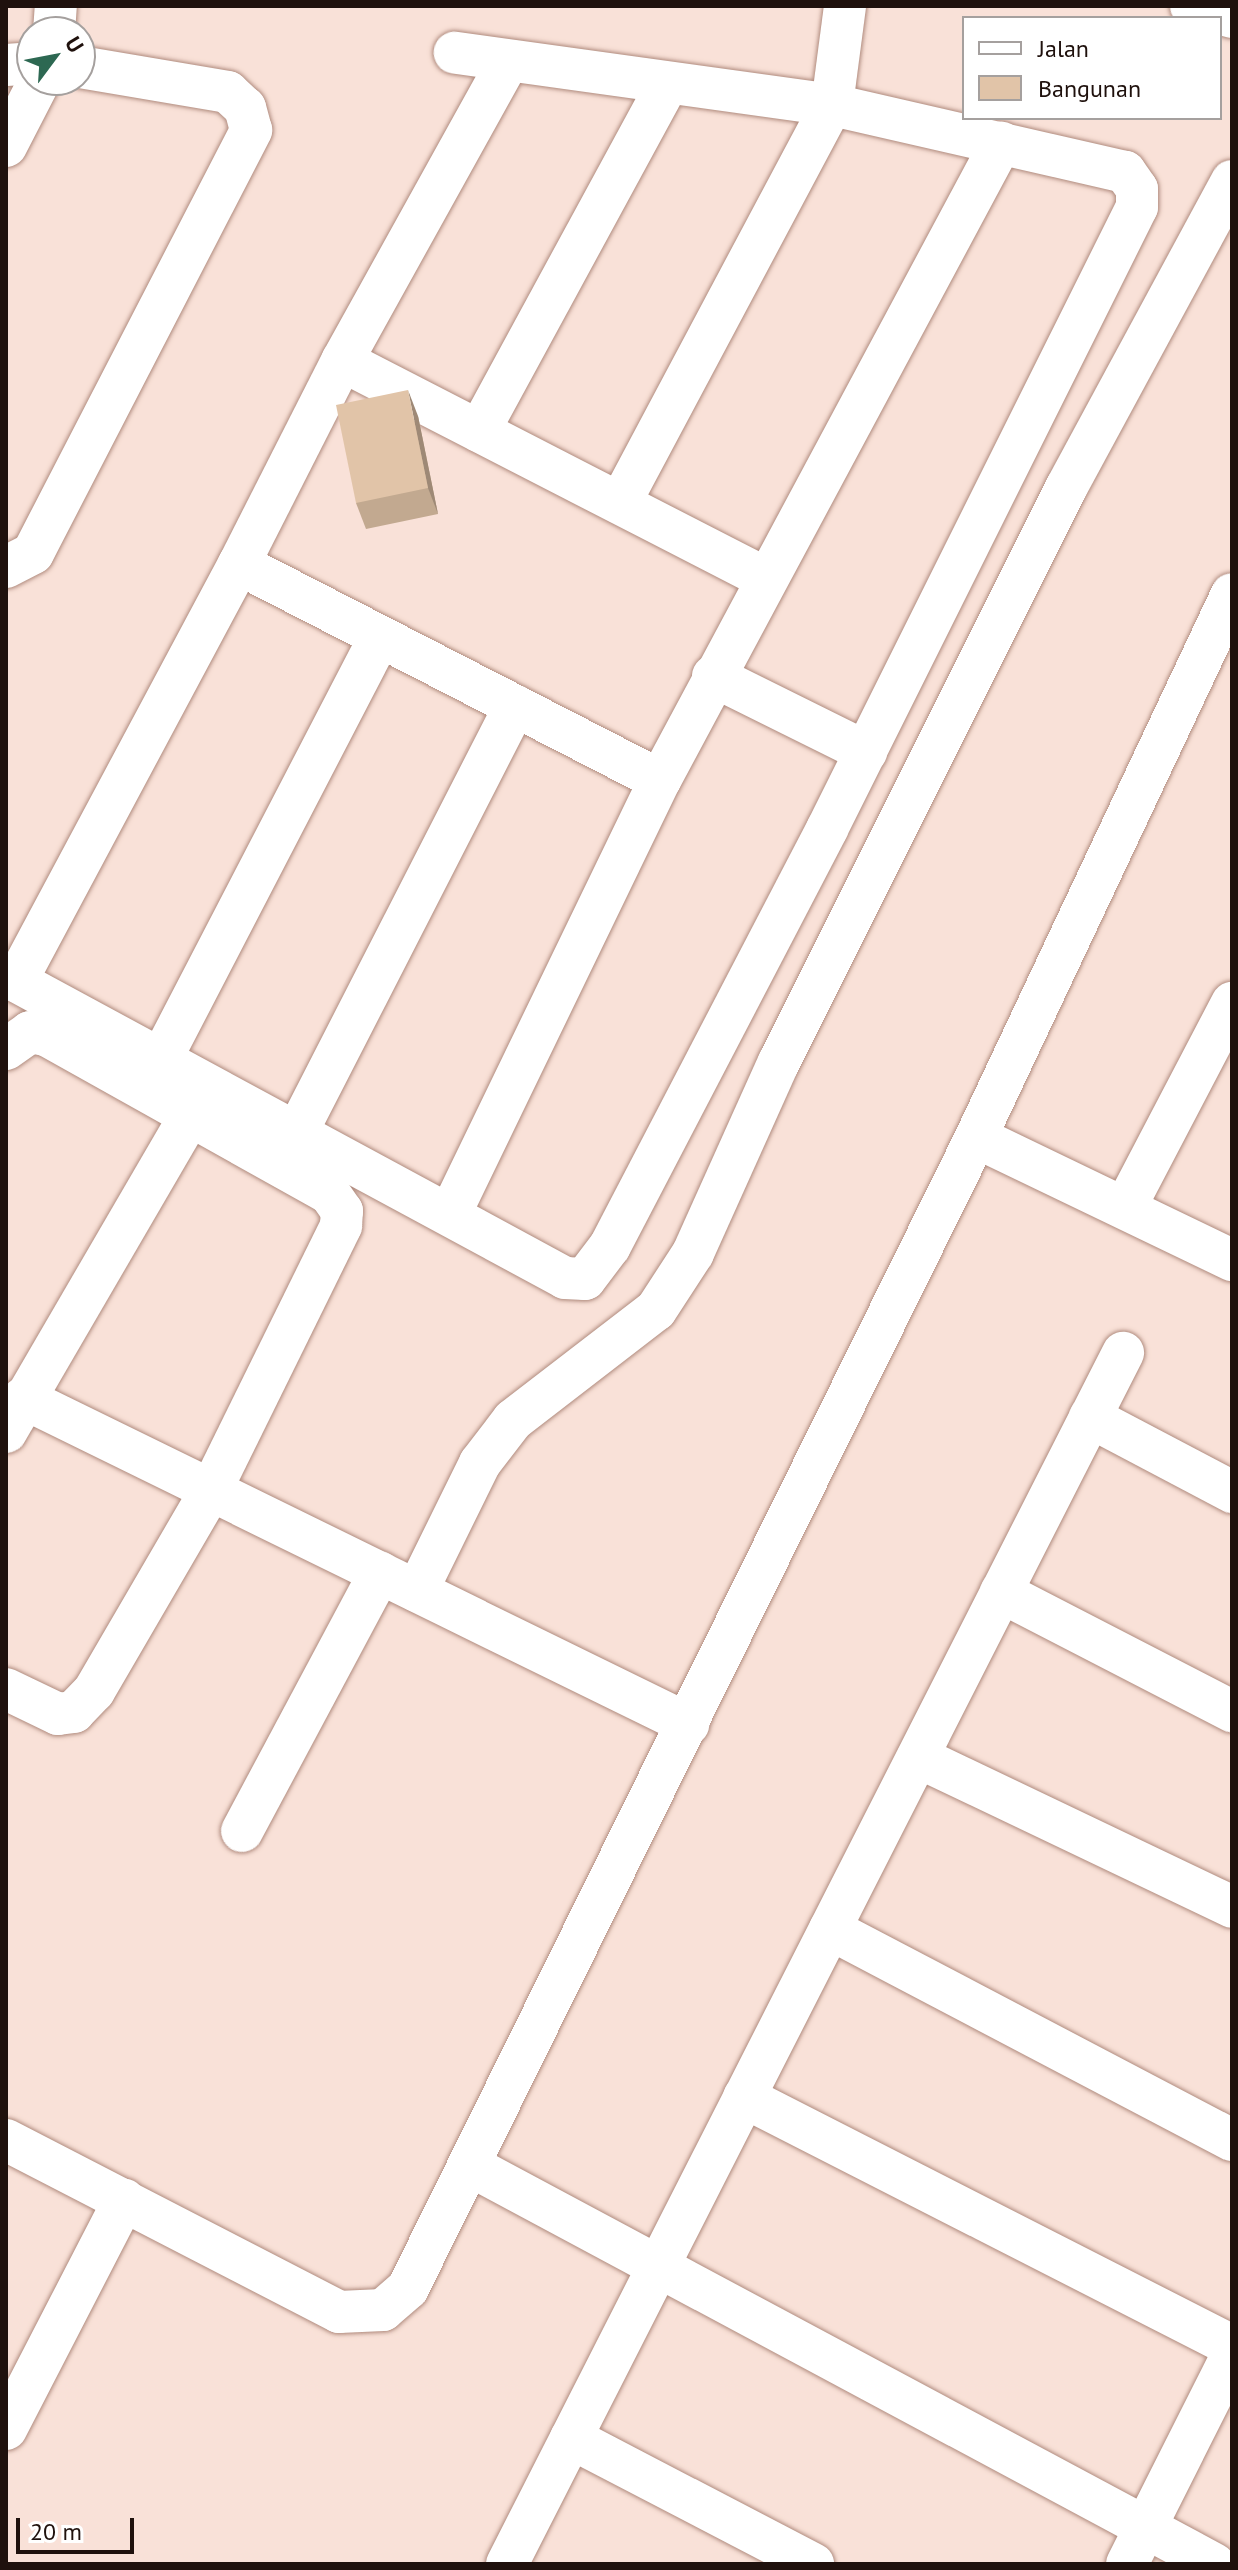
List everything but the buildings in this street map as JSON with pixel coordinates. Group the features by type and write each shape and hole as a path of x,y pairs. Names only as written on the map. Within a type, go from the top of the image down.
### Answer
{"street":[{"path":"620,503 832,105 845,6"},
{"path":"1191,6 1232,17"},
{"path":"455,53 832,105 1125,172 1137,189 1137,207 866,752 618,1232 585,1279 565,1278 450,1214 159,1063 24,990 17,973 239,564 342,361 508,61"},
{"path":"6,567 33,553 251,130 245,108 228,92 96,70"},
{"path":"479,431 668,83"},
{"path":"6,146 32,96"},
{"path":"450,1214 660,780 763,577 1001,143"},
{"path":"242,1831 398,1582 513,1420 656,1310 693,1253 779,1062 1038,544 1232,181"},
{"path":"342,361 763,577"},
{"path":"239,564 660,780"},
{"path":"6,2140 339,2312 366,2316 408,2288 976,1137 1232,594"},
{"path":"159,1063 380,637"},
{"path":"713,676 866,752"},
{"path":"296,1134 515,706"},
{"path":"1127,1204 1227,1022"},
{"path":"6,1049 30,1032 46,1035 330,1194 342,1211 341,1226 211,1490 94,1691 74,1712 58,1714 6,1689"},
{"path":"190,1116 14,1415 211,1490 688,1724"},
{"path":"976,1137 1127,1204 1232,1260"},
{"path":"507,2564 1123,1353"},
{"path":"1090,1417 1232,1492"},
{"path":"1001,1592 1232,1711"},
{"path":"918,1757 1232,1907"},
{"path":"830,1929 1232,2140"},
{"path":"744,2097 1232,2346"},
{"path":"469,2165 656,2271 1214,2564"},
{"path":"6,2429 124,2200"},
{"path":"1127,2564 1232,2355"},
{"path":"571,2438 813,2564"}]}
